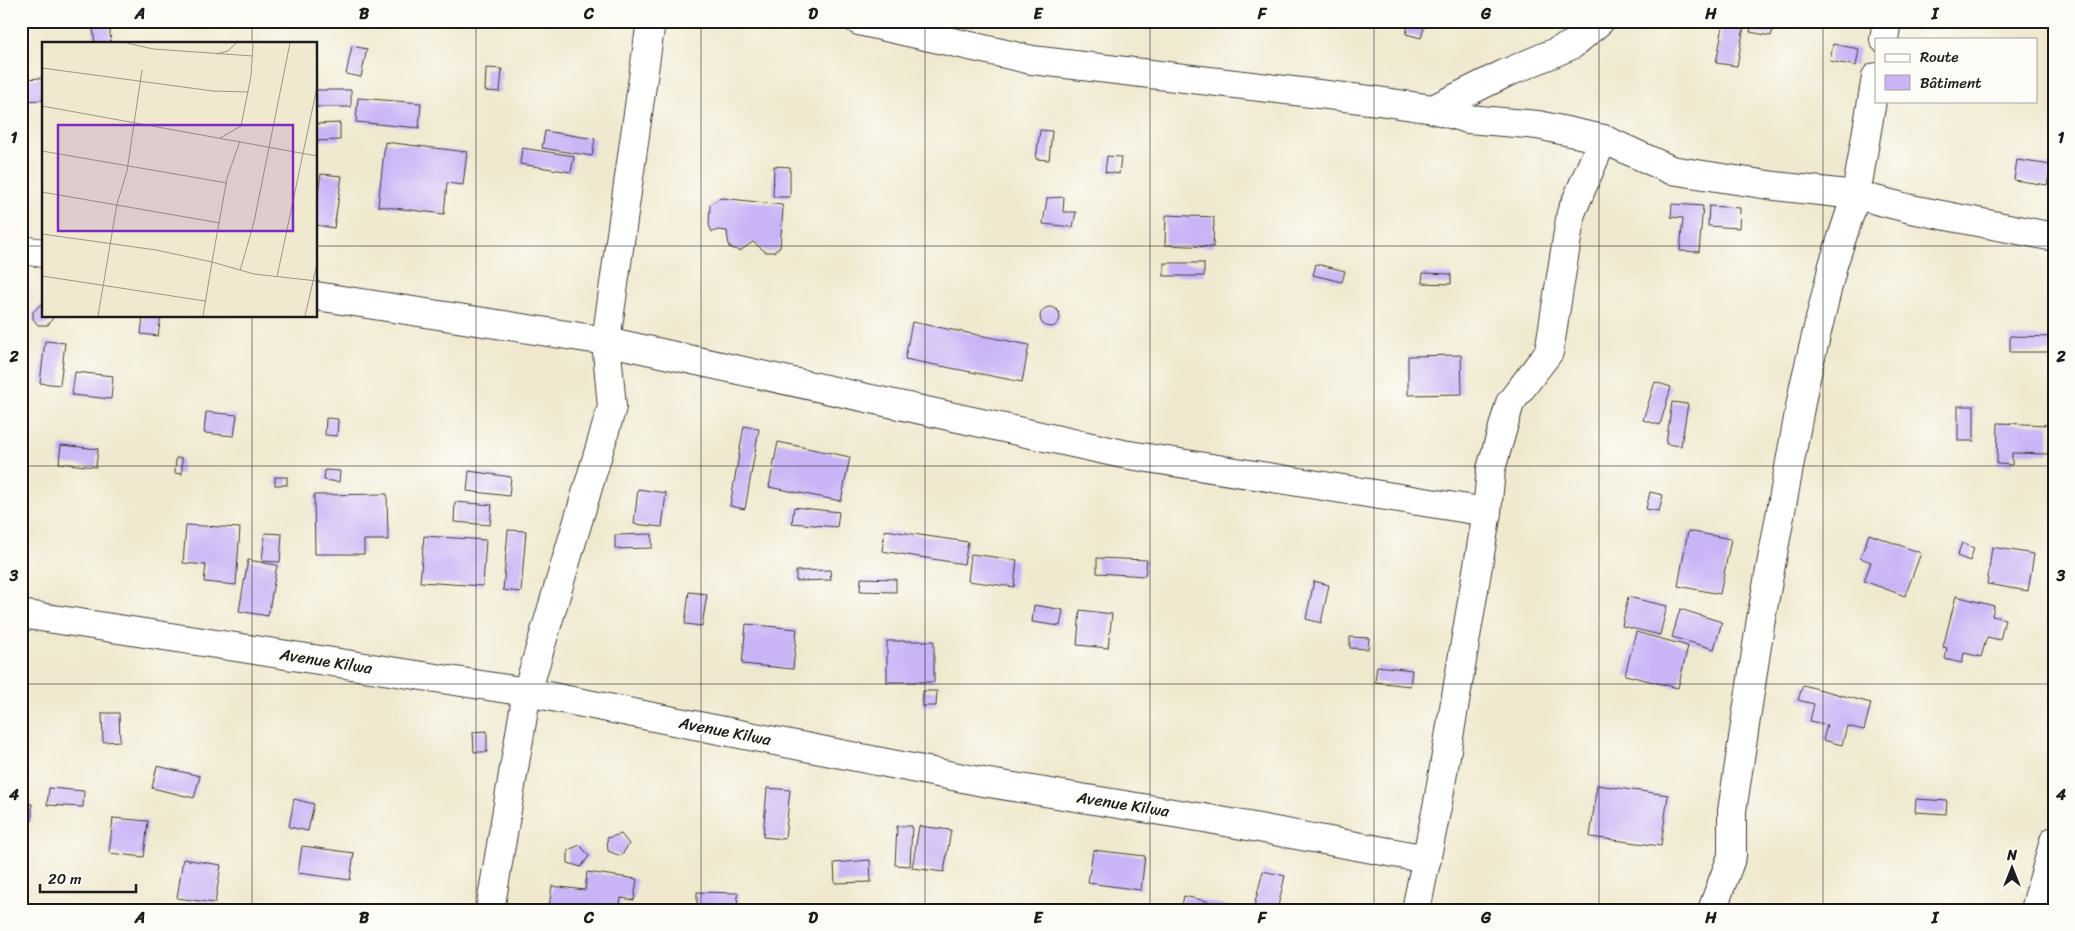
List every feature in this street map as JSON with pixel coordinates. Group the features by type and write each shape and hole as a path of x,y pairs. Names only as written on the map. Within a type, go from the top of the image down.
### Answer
{"street":[{"path":"490,910 527,692 612,408 606,341 651,21"},
{"path":"859,21 1032,60 1378,101 1433,109 1468,119 1538,125 1603,139 1671,170 1856,196 1911,209 2054,237"},
{"path":"1433,109 1504,74 1572,45 1600,21"},
{"path":"1884,38 1887,21"},
{"path":"1712,910 1732,856 1732,811 1761,620 1804,386 1833,264 1856,196 1875,83"},
{"path":"1416,910 1438,802 1487,512 1491,468 1510,403 1548,352 1571,213 1603,139"},
{"path":"21,250 42,253"},
{"path":"318,296 606,341 1123,454 1487,512"},
{"name":"Avenue Kilwa","path":"21,614 527,692 983,782 1204,818 1427,859"},
{"path":"2035,910 2054,841"}],"building":[{"path":"92,21 109,21 111,42 95,42"},
{"path":"1409,21 1426,21 1421,38 1406,34"},
{"path":"1434,21 1447,21 1446,25"},
{"path":"1724,21 1745,21 1737,66 1716,63"},
{"path":"1752,21 1775,21 1771,36 1750,32"},
{"path":"1833,44 1859,49 1856,66 1830,61"},
{"path":"352,46 367,49 361,77 346,74"},
{"path":"486,68 502,69 500,92 485,91"},
{"path":"42,78 42,100 21,101 21,79"},
{"path":"318,90 351,90 351,107 318,107"},
{"path":"358,98 421,103 419,128 356,122"},
{"path":"340,123 340,140 318,141 318,124"},
{"path":"1040,130 1052,131 1049,160 1036,159"},
{"path":"545,131 595,139 592,156 542,148"},
{"path":"385,142 467,152 463,185 447,183 444,214 378,206"},
{"path":"522,148 574,156 571,172 520,164"},
{"path":"1107,156 1121,157 1119,174 1105,172"},
{"path":"2017,160 2051,165 2047,185 2014,180"},
{"path":"774,166 790,167 790,197 773,197"},
{"path":"321,174 342,176 334,228 318,225 318,193"},
{"path":"1064,197 1063,212 1076,212 1073,227 1043,224 1047,198"},
{"path":"723,198 782,205 780,247 774,252 766,252 753,242 740,251 729,247 727,231 718,230 712,232 709,225 710,205"},
{"path":"1672,204 1703,206 1699,252 1680,251 1683,218 1671,217"},
{"path":"1709,206 1740,208 1739,228 1708,226"},
{"path":"1166,215 1214,217 1213,247 1165,245"},
{"path":"1164,263 1204,263 1204,276 1164,276"},
{"path":"1316,264 1345,271 1342,282 1313,275"},
{"path":"1423,273 1451,274 1451,284 1422,283"},
{"path":"42,305 42,318 53,318 48,325 38,325 33,319 33,312"},
{"path":"1050,307 1057,310 1060,317 1057,324 1050,327 1043,324 1040,317 1043,310"},
{"path":"143,318 161,318 158,336 141,334"},
{"path":"912,322 1029,345 1022,382 905,359"},
{"path":"2010,336 2054,337 2054,352 2010,352"},
{"path":"45,341 65,343 60,385 40,383"},
{"path":"1461,355 1462,394 1408,395 1408,356"},
{"path":"75,372 113,376 111,399 72,395"},
{"path":"2054,379 2054,403 2052,403 2051,380"},
{"path":"1655,382 1671,387 1660,425 1643,420"},
{"path":"1672,402 1688,404 1681,446 1666,444"},
{"path":"1958,406 1974,406 1974,441 1958,441"},
{"path":"206,412 237,415 234,436 204,433"},
{"path":"326,418 338,419 337,436 325,435"},
{"path":"1998,423 2049,425 2048,454 2012,453 2012,465 1997,464"},
{"path":"744,426 759,429 745,509 730,506"},
{"path":"778,442 850,457 841,501 769,487"},
{"path":"61,445 98,449 96,467 59,463"},
{"path":"176,458 182,458 182,474 175,473"},
{"path":"325,470 340,471 339,482 324,480"},
{"path":"469,471 511,477 509,496 467,491"},
{"path":"275,477 287,477 287,485 275,485"},
{"path":"638,489 666,493 662,527 634,524"},
{"path":"1650,492 1663,495 1659,511 1646,509"},
{"path":"387,494 388,540 364,540 364,554 315,554 314,495"},
{"path":"455,502 492,505 490,525 454,522"},
{"path":"794,507 839,512 837,527 792,523"},
{"path":"186,525 240,528 236,585 204,582 206,565 183,563"},
{"path":"508,530 526,531 521,592 503,590"},
{"path":"885,530 968,542 964,564 882,551"},
{"path":"1688,531 1731,539 1720,594 1678,586"},
{"path":"265,533 282,534 280,562 262,561"},
{"path":"652,534 652,548 615,549 615,535"},
{"path":"1869,534 1921,553 1905,596 1864,581 1871,562 1860,558"},
{"path":"424,536 486,540 483,586 420,582"},
{"path":"1962,543 1974,548 1970,561 1957,556"},
{"path":"1992,547 2034,554 2028,591 1987,584"},
{"path":"971,554 1017,560 1014,587 968,581"},
{"path":"1097,558 1147,560 1145,576 1097,573"},
{"path":"248,560 277,565 268,616 239,611"},
{"path":"830,570 831,580 796,581 796,571"},
{"path":"861,578 896,579 896,592 860,591"},
{"path":"1314,581 1329,585 1321,623 1306,619"},
{"path":"689,592 707,594 702,626 685,624"},
{"path":"1956,596 1994,606 1992,616 2005,619 2000,640 1987,637 1981,657 1964,653 1962,663 1945,659 1947,648 1943,647"},
{"path":"1628,597 1667,606 1660,635 1622,626"},
{"path":"1034,605 1063,610 1060,626 1032,622"},
{"path":"1680,609 1722,622 1714,649 1672,637"},
{"path":"1080,610 1112,614 1108,648 1077,645"},
{"path":"746,624 797,629 793,669 742,664"},
{"path":"1636,632 1688,646 1678,688 1625,675"},
{"path":"1350,637 1369,638 1368,649 1350,648"},
{"path":"887,641 934,641 934,682 887,682"},
{"path":"1377,666 1412,670 1410,686 1375,682"},
{"path":"1803,685 1871,703 1864,730 1847,726 1842,745 1823,740 1827,725 1810,721 1814,704 1798,700"},
{"path":"923,691 937,691 936,706 922,706"},
{"path":"102,713 119,713 120,741 103,742"},
{"path":"487,731 487,752 474,752 473,732"},
{"path":"157,766 200,776 194,798 152,788"},
{"path":"1597,785 1668,795 1661,846 1590,837"},
{"path":"49,788 84,791 83,807 47,805"},
{"path":"767,788 790,790 785,839 763,837"},
{"path":"294,799 314,804 308,831 289,827"},
{"path":"1916,799 1947,801 1946,814 1915,812"},
{"path":"21,804 32,804 32,821 21,820"},
{"path":"113,818 148,821 144,857 109,853"},
{"path":"897,826 912,826 910,866 895,865"},
{"path":"919,826 951,830 944,872 912,868"},
{"path":"621,834 629,844 621,856 608,851 607,838"},
{"path":"580,845 589,856 581,867 568,863 568,850"},
{"path":"302,846 354,853 350,880 298,873"},
{"path":"1093,850 1145,856 1141,890 1088,883"},
{"path":"183,859 221,865 215,903 177,898"},
{"path":"870,860 871,882 835,883 834,863"},
{"path":"1263,871 1285,876 1277,910 1253,910"},
{"path":"587,872 637,879 634,900 621,898 619,910 565,910 549,907 552,886 585,890"},
{"path":"697,892 738,893 737,910 697,910"},
{"path":"1184,896 1242,909 1242,910 1181,910"}]}
